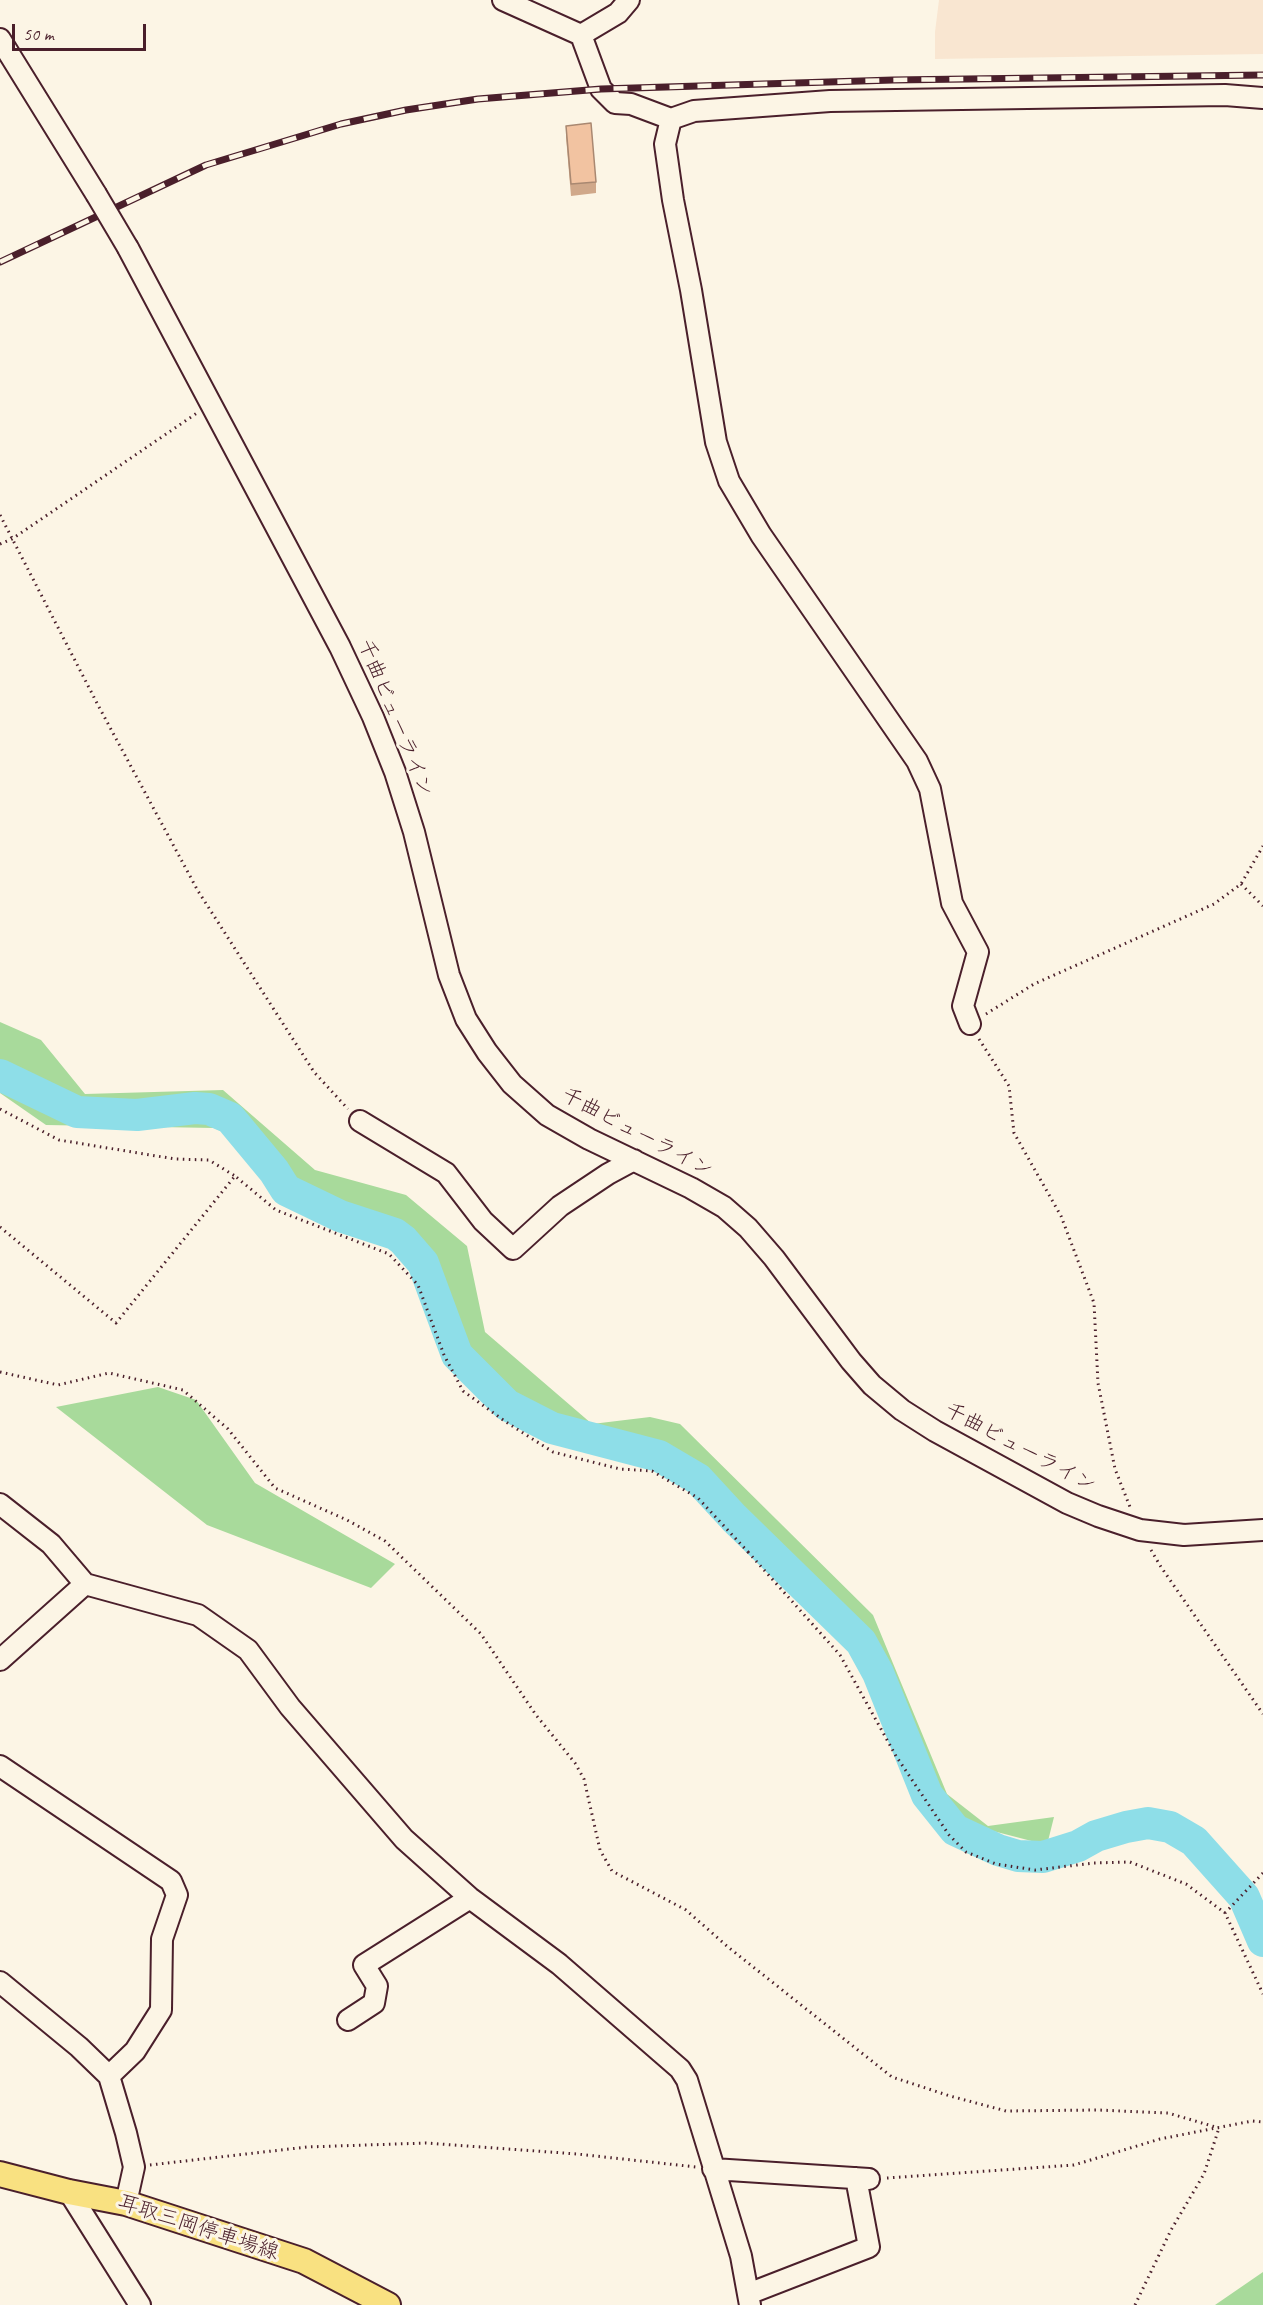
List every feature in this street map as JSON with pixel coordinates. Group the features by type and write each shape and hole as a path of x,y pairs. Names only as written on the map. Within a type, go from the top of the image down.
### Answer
{"main road":[{"name":"耳取三岡停車場線","path":"0,2174 69,2192 126,2203 304,2262 388,2305"}],"street":[{"path":"503,0 581,35 601,89 615,103 631,104 670,119 694,111 830,101 1225,95 1263,98"},
{"path":"581,35 618,13 629,0"},
{"name":"千曲ビューライン","path":"0,39 128,248 340,647 373,717 395,772 411,822 449,975 466,1019 487,1052 512,1084 547,1115 588,1139 691,1188 724,1207 748,1228 774,1258 851,1361 872,1385 902,1410 935,1431 1067,1503 1140,1530 1184,1535 1263,1530"},
{"path":"670,119 665,144 716,442 729,481 761,535 917,761 930,789 952,903 978,952 963,1006 970,1024"},
{"path":"360,1121 446,1173 483,1221 513,1249 560,1206 608,1174 634,1160"},
{"path":"0,1504 51,1544 85,1584 198,1615 248,1650 290,1707 404,1839 470,1898 559,1965 680,2069 687,2080 713,2169 741,2256 749,2299 869,2247 863,2178 713,2169"},
{"path":"0,1660 85,1584"},
{"path":"0,1766 171,1881 177,1895 162,1940 161,2010 135,2051 109,2076"},
{"path":"348,2020 374,2003 377,1986 364,1965 470,1898"},
{"path":"0,1983 78,2047 109,2076 134,2167 126,2203"},
{"path":"69,2192 140,2305"}],"path":[{"path":"0,544 12,539 211,404"},
{"path":"0,515 93,697 198,891 314,1072 360,1121"},
{"path":"1263,846 1241,884 1214,904 1034,984 970,1024 1009,1086 1014,1133 1061,1216 1094,1303 1098,1383 1115,1469 1140,1530 1161,1567 1263,1714"},
{"path":"1241,884 1263,906"},
{"path":"0,1109 59,1140 175,1159 209,1160 235,1176 276,1210 390,1254 418,1285 444,1355 463,1391 553,1452 620,1469 652,1471 698,1498 840,1655 896,1756 949,1835 966,1852 996,1864 1035,1870 1094,1863 1130,1862 1186,1884 1225,1913 1263,1994"},
{"path":"0,1227 116,1323 235,1176"},
{"path":"0,1372 58,1385 109,1373 183,1390 228,1429 274,1488 347,1520 385,1540 481,1634 536,1715 575,1764 584,1779 600,1850 612,1871 686,1910 728,1947 892,2077 1006,2111 1098,2110 1168,2113 1219,2128"},
{"path":"744,1550 749,1552"},
{"path":"1225,1913 1263,1873"},
{"path":"863,2178 1074,2165 1160,2139 1252,2121 1263,2121"},
{"path":"1135,2305 1171,2230 1204,2174 1219,2128"},
{"path":"134,2167 307,2146 426,2143 577,2154 713,2169"}],"shaded area":[{"path":"939,0 1263,0 1263,54 935,59 935,32"}],"green space":[{"path":"0,1022 41,1040 85,1094 223,1090 315,1170 406,1195 467,1246 485,1332 592,1424 650,1417 680,1424 873,1615 947,1794 988,1826 1054,1817 1047,1845 962,1823 922,1769 858,1628 710,1474 622,1447 515,1392 456,1340 440,1291 405,1231 322,1203 294,1187 268,1153 214,1128 46,1125 0,1093"},
{"path":"158,1387 196,1400 255,1483 395,1564 371,1588 207,1525 56,1407"},
{"path":"1263,2272 1263,2305 1215,2305"}],"building":[{"path":"591,123 596,182 571,184 566,126"}],"waterway":[{"path":"0,1075 77,1112 137,1115 195,1108 209,1109 230,1118 274,1171 286,1190 340,1216 395,1234 403,1240 423,1263 457,1355 507,1405 552,1428 659,1456 698,1479 734,1518 861,1642 878,1673 927,1795 955,1830 998,1850 1018,1856 1043,1857 1126,1827 1148,1823 1170,1827 1194,1841 1244,1897 1263,1941"}],"railway":[{"path":"0,262 206,165 341,124 406,110 478,99 601,89 893,80 1263,75"}]}
